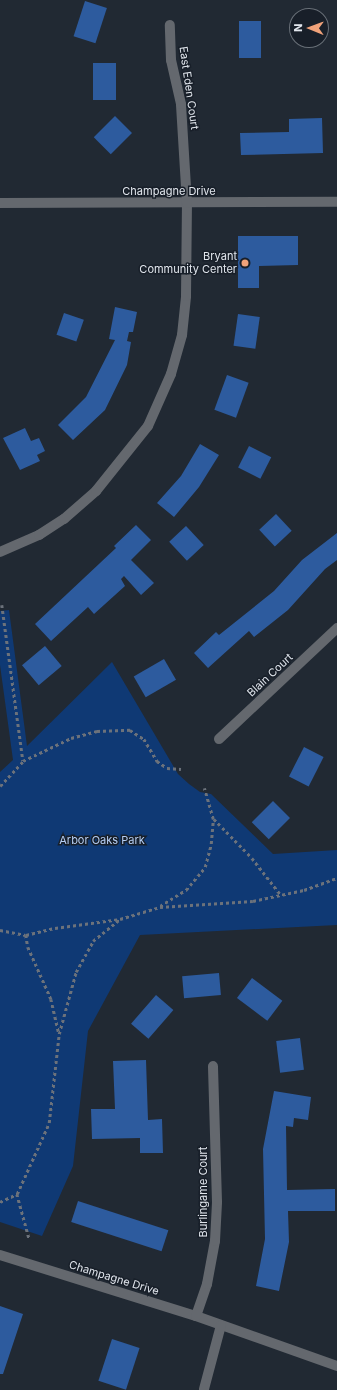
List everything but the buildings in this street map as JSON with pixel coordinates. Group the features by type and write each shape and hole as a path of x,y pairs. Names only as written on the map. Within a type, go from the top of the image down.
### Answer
{"street":[{"name":"East Eden Court","path":"0,552 39,535 64,519 96,491 148,426 171,374 182,335 186,296 187,203 181,112 171,60 170,25"},
{"name":"Champagne Drive","path":"0,202 337,202"},
{"name":"Blain Court","path":"219,739 337,628"},
{"name":"Burlingame Court","path":"196,1316 207,1284 215,1241 213,1066"},
{"name":"Champagne Drive","path":"0,1255 196,1316 337,1366"},
{"path":"204,1389 220,1325"}],"path":[{"path":"2,605 24,761"},
{"path":"0,786 24,761 71,738 97,731 130,730 144,739 157,761 167,768 181,769"},
{"path":"160,907 186,890 205,867 211,844 213,819 204,788"},
{"path":"213,819 252,858 281,895"},
{"path":"0,930 26,935 55,928 120,919 160,907 253,902 337,878"},
{"path":"29,1238 17,1194 49,1123 59,1034 76,972 93,941 120,919"},
{"path":"26,935 28,948 51,999 59,1034"},
{"path":"0,1202 17,1194"}],"green space":[{"name":"Arbor Oaks Park","path":"9,610 27,746 112,662 178,774 189,784 200,792 211,794 273,854 337,850 337,925 140,935 88,1031 73,1166 42,1236 0,1222 0,772 13,760 0,665 0,611"}],"place":[{"name":"Bryant Community Center","path":"245,263"}]}
